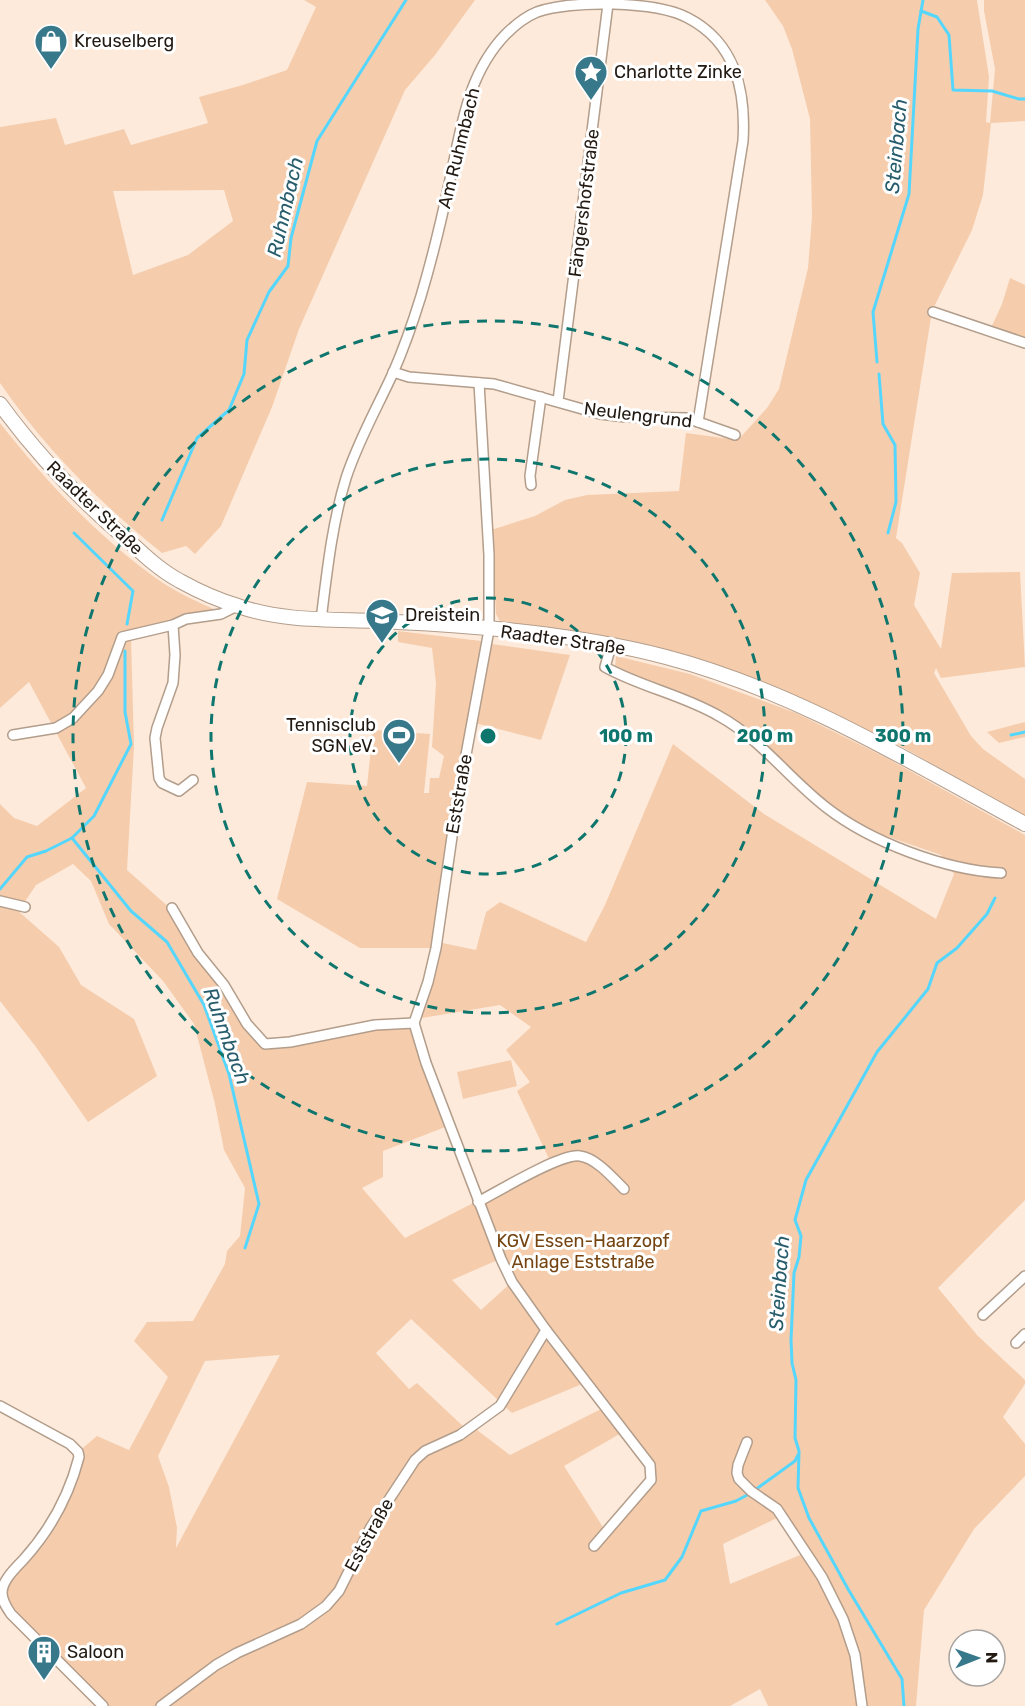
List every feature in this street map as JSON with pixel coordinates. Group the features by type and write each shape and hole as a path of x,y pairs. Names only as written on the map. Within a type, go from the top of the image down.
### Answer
{"main road":[{"name":"Raadter Straße","path":"0,404 27,441 61,478 153,563 178,580 237,606 263,614 291,618 410,622 569,639 664,657 711,671 800,705 861,734 1025,824"}],"street":[{"name":"Am Ruhmbach","path":"321,620 333,528 347,477 365,430 393,372 417,310 443,211 468,95 495,46 528,16 560,7 608,4 660,9 683,15 710,32 723,46 732,61 741,87 743,141 698,422"},
{"name":"Fängershofstraße","path":"558,401 608,4"},
{"path":"933,312 1025,343"},
{"name":"Neulengrund","path":"393,372 409,377 509,387 600,414 687,418 735,435"},
{"name":"Eststraße","path":"414,1023 428,982 436,948 456,809 489,630 489,555 479,383"},
{"path":"531,485 530,476 541,397"},
{"path":"13,735 56,728 73,718 98,691 108,675 122,637 173,625 186,619 221,614 237,606"},
{"path":"173,625 175,655 173,683 155,738 159,778 162,783 178,791 193,780"},
{"path":"611,646 605,667 718,715 746,733 827,808 880,840 923,857 981,872 1001,873"},
{"path":"0,902 25,907"},
{"path":"172,908 204,961 224,985 247,1024 265,1044 290,1042 375,1025 414,1023 420,1048 478,1202 512,1282 650,1465 651,1480 594,1546"},
{"path":"478,1202 549,1165 574,1155 591,1160 624,1190"},
{"path":"983,1315 1025,1276"},
{"name":"Eststraße","path":"161,1706 216,1665 301,1624 326,1606 339,1591 371,1527 415,1460 425,1451 460,1435 500,1406 546,1330"},
{"path":"1016,1343 1025,1334"},
{"path":"0,1406 70,1444 78,1452 79,1457 64,1502 50,1527 5,1581 2,1593 4,1603 11,1614 103,1706"},
{"path":"747,1442 738,1465 739,1479 750,1491 777,1509 822,1577 843,1619 855,1655 862,1706"}],"green space":[{"path":"304,0 475,0 435,55 405,90 299,329 272,407 221,526 195,554 186,546 162,553 75,474 36,431 0,383 0,127 56,118 65,145 124,129 131,145 208,123 199,97 287,70 316,7","holes":["224,190 233,221 188,255 133,275 113,191"]},
{"path":"765,0 977,0 989,77 986,122 990,123 995,69 984,0 1025,0 1025,121 991,123 983,195 972,230 932,311 896,538 902,543 920,573 914,605 941,649 952,573 1020,572 1025,667 941,678 936,668 934,673 971,736 983,749 1025,779 1025,816 888,739 802,702 711,668 501,623 496,614 491,530 535,516 565,500 587,495 679,491 686,433 738,440 767,408 779,389 808,268 812,217 810,119 792,49 783,26"},
{"path":"1010,278 1025,285 1025,343 990,330 1002,304"},
{"name":"KGV Essen-Haarzopf Anlage Eststraße","path":"0,423 56,489 118,548 163,583 216,610 131,638 134,746 127,870 171,909 264,1045 375,1027 413,1024 448,1126 383,1151 383,1177 362,1188 405,1238 551,1163 517,1091 530,1082 506,1050 531,1027 500,1005 416,1019 438,942 476,950 486,912 500,902 586,942 605,905 673,744 764,814 936,919 954,874 941,855 880,834 828,806 747,733 690,702 615,667 616,656 690,674 796,713 885,757 1025,835 1025,1200 938,1288 977,1335 1025,1380 1025,1384 1003,1417 1025,1444 1025,1476 974,1529 924,1610 916,1706 863,1706 854,1655 861,1706 768,1706 760,1689 730,1706 103,1706 11,1614 2,1593 50,1527 78,1452 97,1436 129,1450 168,1377 134,1341 147,1322 193,1321 225,1264 227,1251 240,1236 245,1188 224,1150 215,1104 194,1024 163,981 109,924 91,881 73,864 36,885 24,903 0,898 0,804 14,818 37,826 86,788 29,682 0,708","holes":["500,1259 512,1282 481,1310 452,1280","411,1319 512,1413 587,1382 605,1407 510,1455 473,1427 416,1460 425,1451 466,1429 417,1383 409,1389 376,1353","280,1355 176,1548 177,1528 169,1487 158,1456 205,1361","623,1432 653,1471 608,1535 564,1466","732,1468 781,1516 805,1553 730,1584 723,1544 779,1517"]},
{"path":"398,631 481,641 479,665 435,948 360,948 277,899 307,782 367,786 373,730 430,734 424,793 429,793 430,778 439,778 444,756 432,747 436,683 432,648 398,642"},
{"path":"492,644 570,655 541,740 475,723"},
{"path":"1025,722 1025,737 999,743 987,732"},
{"path":"0,905 17,910 59,947 81,985 134,1019 157,1076 88,1122 36,1047 0,1001"},
{"path":"511,1060 517,1086 463,1099 457,1072"}],"waterway":[{"name":"Ruhmbach","path":"162,520 197,438 229,410 244,374 247,340 269,292 288,266 291,238 317,141 406,0"},
{"name":"Steinbach","path":"877,362 873,312 909,194 918,29 923,0"},
{"path":"921,11 937,17 949,35 953,90 992,91 1025,99"},
{"name":"Steinbach","path":"879,374 883,424 895,445 896,502 888,533"},
{"path":"74,533 133,591 127,624"},
{"name":"Ruhmbach","path":"0,889 27,857 46,851 72,838 94,816 131,744 125,712 125,651"},
{"path":"1011,735 1025,732"},
{"name":"Ruhmbach","path":"72,838 131,911 167,942 204,1005 229,1074 259,1204 245,1248"},
{"name":"Steinbach","path":"904,1706 902,1679 809,1518 798,1488 799,1451 795,1438 796,1380 792,1363 791,1340 794,1273 799,1257 801,1236 795,1220 806,1180 877,1052 928,989 937,963 957,948 987,914 995,898"},
{"path":"755,1490 795,1461 798,1455"},
{"path":"557,1624 621,1593 665,1580 682,1557 701,1511 736,1501 749,1494"}],"place":[{"name":"Kreuselberg","path":"51,70"},
{"name":"Charlotte Zinke","path":"591,101"},
{"name":"Dreistein","path":"382,644"},
{"name":"Tennisclub SGN eV.","path":"399,764"},
{"name":"Saloon","path":"44,1681"}]}
